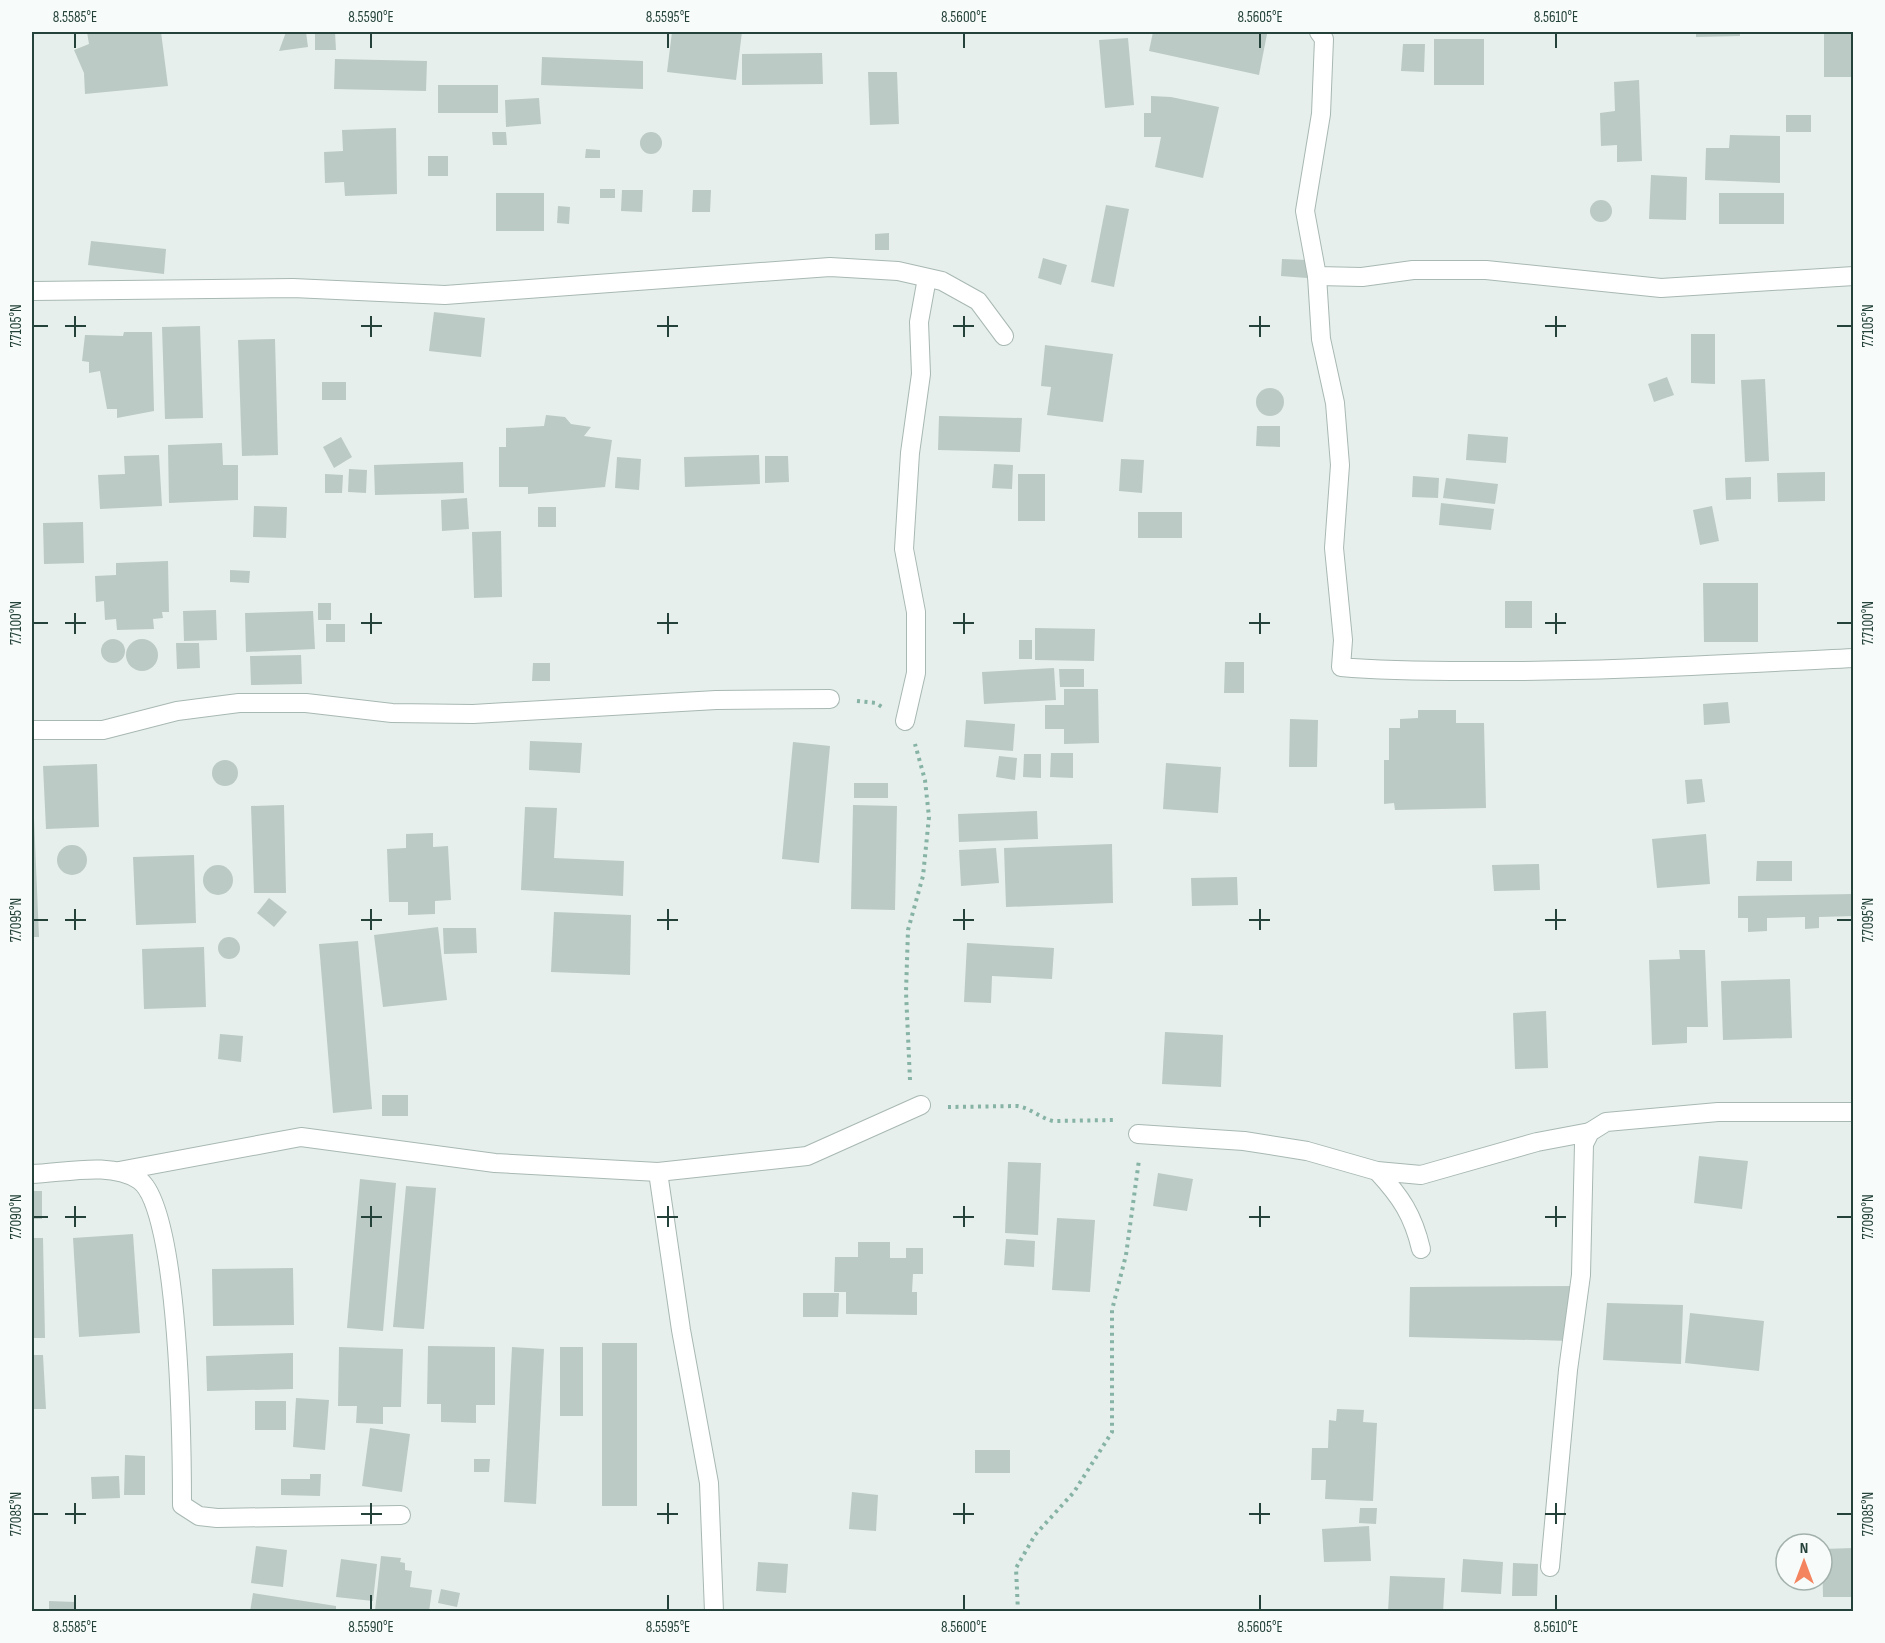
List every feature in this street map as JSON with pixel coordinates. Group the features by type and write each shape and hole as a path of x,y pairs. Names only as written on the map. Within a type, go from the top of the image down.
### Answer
{"street":[{"path":"1319,32 1324,39 1321,114 1305,210 1317,276 1321,339 1335,404 1340,465 1334,548 1343,640 1341,667 1385,670 1627,669 1854,658"},
{"path":"32,291 293,288 446,295 830,267 898,271 942,281 978,301 1004,336"},
{"path":"1317,276 1362,277 1413,270 1486,270 1661,288 1854,276"},
{"path":"905,721 916,663 916,612 904,549 910,453 921,374 919,322 927,278"},
{"path":"32,730 103,730 177,711 239,703 306,703 392,713 473,714 716,700 830,699"},
{"path":"32,1174 119,1171 301,1137 495,1163 658,1172 807,1156 921,1105"},
{"path":"1138,1134 1244,1141 1297,1149 1377,1171 1421,1175 1538,1142 1590,1132 1606,1122 1718,1112 1854,1112"},
{"path":"1550,1567 1568,1370 1581,1275 1584,1144 1590,1132"},
{"path":"119,1171 140,1181 150,1192 166,1250 176,1334 182,1505 199,1516 217,1518 401,1515"},
{"path":"1377,1171 1402,1198 1416,1229 1421,1250"},
{"path":"658,1172 679,1320 709,1483 714,1611"}],"path":[{"path":"830,699 876,703 905,721 920,756 929,817 923,876 908,930 906,992 909,1078 913,1098 921,1105 1027,1108 1044,1119 1053,1121 1120,1121 1138,1134 1141,1146 1126,1255 1112,1310 1112,1432 1074,1492 1035,1535 1016,1568 1018,1611"}],"building":[{"path":"87,32 161,32 168,86 85,94 84,73 74,50 89,44"},
{"path":"286,32 306,32 308,47 279,51"},
{"path":"315,32 335,32 336,50 315,50"},
{"path":"672,32 742,32 736,80 667,72"},
{"path":"1153,32 1267,34 1259,75 1149,51"},
{"path":"1696,32 1740,32 1740,36 1696,37"},
{"path":"1824,32 1854,32 1854,77 1824,77"},
{"path":"1128,38 1134,105 1105,108 1099,40"},
{"path":"1434,39 1484,39 1484,85 1434,85"},
{"path":"1403,44 1425,44 1424,72 1401,71"},
{"path":"822,53 823,84 742,85 742,54"},
{"path":"542,57 643,61 643,89 541,85"},
{"path":"335,59 427,61 426,91 334,89"},
{"path":"868,72 897,72 899,124 870,125"},
{"path":"1639,80 1642,161 1617,162 1617,145 1601,146 1600,113 1615,111 1614,82"},
{"path":"438,85 498,85 498,113 438,113"},
{"path":"1151,96 1171,97 1219,107 1203,178 1155,167 1161,137 1144,137 1144,113 1151,113"},
{"path":"539,98 541,124 506,127 505,100"},
{"path":"1786,115 1811,115 1811,132 1786,132"},
{"path":"396,128 397,194 345,196 344,182 325,183 324,152 343,151 342,130"},
{"path":"492,132 506,132 507,145 493,145"},
{"path":"651,132 659,135 662,143 659,151 651,154 643,151 640,143 643,135"},
{"path":"1730,135 1780,136 1780,183 1705,180 1706,148 1729,148"},
{"path":"586,149 600,150 600,158 585,158"},
{"path":"428,156 448,156 448,176 428,176"},
{"path":"1651,175 1687,177 1686,220 1649,219"},
{"path":"600,189 615,189 615,198 600,198"},
{"path":"622,190 643,190 642,212 621,211"},
{"path":"693,190 711,190 710,212 692,212"},
{"path":"496,193 544,193 544,231 496,231"},
{"path":"1719,193 1784,193 1784,224 1719,224"},
{"path":"1601,200 1609,203 1612,211 1609,219 1601,222 1593,219 1590,211 1593,203"},
{"path":"1106,205 1129,209 1114,287 1091,282"},
{"path":"558,206 570,207 569,224 557,223"},
{"path":"889,233 889,250 875,250 875,234"},
{"path":"91,241 166,249 164,274 88,265"},
{"path":"1043,258 1067,265 1061,285 1038,278"},
{"path":"1282,259 1308,260 1307,278 1281,276"},
{"path":"434,312 485,318 481,357 429,351"},
{"path":"200,326 203,418 165,419 162,327"},
{"path":"124,332 152,332 154,411 117,418 117,409 107,409 100,371 89,373 89,362 82,361 85,335 123,336"},
{"path":"1691,334 1715,334 1715,384 1691,383"},
{"path":"275,339 278,455 242,456 238,340"},
{"path":"1045,345 1113,354 1103,422 1047,415 1051,387 1041,386"},
{"path":"1667,377 1674,395 1654,402 1648,384"},
{"path":"1765,379 1769,461 1745,462 1741,380"},
{"path":"322,382 346,382 346,400 322,400"},
{"path":"1270,388 1280,392 1284,402 1280,412 1270,416 1260,412 1256,402 1260,392"},
{"path":"546,415 565,417 571,424 591,427 584,436 612,440 605,487 528,494 528,487 499,487 499,447 506,447 506,428 544,426"},
{"path":"939,416 1022,418 1020,452 938,450"},
{"path":"1257,426 1280,426 1280,447 1256,446"},
{"path":"1468,434 1508,437 1506,463 1466,460"},
{"path":"341,437 352,457 334,468 323,447"},
{"path":"222,443 223,465 238,465 238,500 169,503 168,445"},
{"path":"159,455 162,506 100,509 98,475 125,474 124,456"},
{"path":"759,455 760,484 685,487 684,457"},
{"path":"765,456 788,456 789,482 765,483"},
{"path":"617,457 641,459 639,490 615,488"},
{"path":"1121,459 1144,460 1142,493 1119,491"},
{"path":"463,462 464,493 375,495 374,465"},
{"path":"994,464 1013,465 1012,489 992,488"},
{"path":"349,469 367,470 366,493 348,492"},
{"path":"1825,472 1825,501 1778,502 1777,473"},
{"path":"325,474 343,475 342,493 325,493"},
{"path":"1018,474 1045,474 1045,521 1018,521"},
{"path":"1413,476 1439,478 1438,498 1412,497"},
{"path":"1751,477 1751,499 1726,500 1725,478"},
{"path":"1446,478 1498,484 1495,504 1443,498"},
{"path":"467,498 469,529 442,531 441,500"},
{"path":"1441,503 1494,509 1491,530 1439,525"},
{"path":"254,506 287,507 286,538 253,537"},
{"path":"1712,506 1719,541 1700,545 1693,510"},
{"path":"538,507 556,507 556,527 538,527"},
{"path":"1138,512 1182,512 1182,538 1138,538"},
{"path":"83,522 84,563 44,564 43,523"},
{"path":"501,531 502,597 474,598 472,532"},
{"path":"168,561 169,612 162,612 163,618 153,619 154,629 117,630 116,619 105,620 104,601 96,602 95,576 116,575 116,563"},
{"path":"230,570 250,571 249,583 230,582"},
{"path":"1703,583 1758,583 1758,642 1704,642"},
{"path":"1505,601 1532,601 1532,628 1505,628"},
{"path":"318,603 331,603 331,620 318,620"},
{"path":"216,610 217,640 184,641 183,611"},
{"path":"313,611 315,649 246,652 245,613"},
{"path":"326,624 345,624 345,642 326,642"},
{"path":"1035,628 1095,629 1094,661 1035,660"},
{"path":"113,639 118,640 124,646 124,656 118,662 113,663 108,662 102,656 101,651 102,646 108,640"},
{"path":"142,639 153,644 158,655 153,666 142,671 131,666 126,655 131,644"},
{"path":"1019,640 1032,640 1032,659 1019,659"},
{"path":"176,643 199,643 200,668 177,669"},
{"path":"301,655 302,684 251,685 250,656"},
{"path":"1225,662 1244,662 1244,693 1224,693"},
{"path":"533,663 550,663 550,681 532,681"},
{"path":"1054,668 1056,700 984,704 982,672"},
{"path":"1059,669 1084,669 1084,687 1060,687"},
{"path":"1064,689 1098,689 1099,743 1064,744 1064,729 1045,729 1045,705 1064,705"},
{"path":"1728,702 1730,723 1704,725 1703,704"},
{"path":"1418,710 1456,710 1456,723 1484,723 1486,808 1395,810 1394,803 1384,804 1384,760 1389,760 1389,728 1400,728 1400,719 1418,718"},
{"path":"1290,719 1318,720 1317,767 1289,767"},
{"path":"966,720 1015,724 1013,751 964,747"},
{"path":"530,741 582,743 580,773 529,770"},
{"path":"793,742 830,746 819,863 782,859"},
{"path":"1051,753 1073,753 1073,778 1050,777"},
{"path":"1024,754 1041,754 1041,778 1023,777"},
{"path":"999,756 1017,758 1015,780 996,777"},
{"path":"225,760 234,764 238,773 234,782 225,786 216,782 212,773 216,764"},
{"path":"1166,763 1221,767 1218,813 1163,809"},
{"path":"97,764 99,827 46,829 43,766"},
{"path":"32,771 39,937 32,937"},
{"path":"1702,779 1705,802 1687,804 1685,780"},
{"path":"854,783 888,783 888,798 854,798"},
{"path":"284,805 286,893 254,893 251,806"},
{"path":"853,805 897,806 895,910 851,909"},
{"path":"525,807 557,808 554,858 624,861 623,896 521,890"},
{"path":"1037,811 1038,839 959,842 958,814"},
{"path":"433,833 433,847 448,846 451,900 435,901 435,914 408,915 408,902 389,902 387,849 406,848 406,834"},
{"path":"1706,834 1710,884 1657,888 1652,839"},
{"path":"1112,844 1113,903 1006,907 1004,848"},
{"path":"72,845 78,846 86,854 86,866 78,874 72,875 66,874 58,866 57,860 58,854 66,846"},
{"path":"996,848 999,883 961,886 959,850"},
{"path":"194,855 196,923 136,925 133,857"},
{"path":"1757,861 1792,861 1792,881 1756,881"},
{"path":"1539,864 1540,890 1494,891 1492,865"},
{"path":"218,865 229,869 233,880 229,891 218,895 207,891 203,880 207,869"},
{"path":"1237,877 1238,905 1192,906 1191,878"},
{"path":"1854,894 1854,916 1819,917 1819,928 1805,929 1805,917 1767,918 1767,931 1748,932 1748,918 1738,918 1738,896"},
{"path":"269,898 287,912 274,927 257,913"},
{"path":"554,912 631,915 630,975 551,972"},
{"path":"438,927 447,1000 383,1007 374,935"},
{"path":"443,928 476,928 477,953 444,954"},
{"path":"229,937 237,940 240,948 237,956 229,959 221,956 218,948 221,940"},
{"path":"358,941 372,1109 333,1113 319,944"},
{"path":"967,943 1054,948 1052,979 992,976 991,1003 964,1002"},
{"path":"204,947 206,1007 144,1009 142,949"},
{"path":"1679,950 1705,950 1708,1027 1687,1027 1687,1043 1652,1045 1649,960 1680,959"},
{"path":"1790,979 1792,1038 1723,1040 1721,981"},
{"path":"1546,1011 1548,1068 1515,1069 1513,1013"},
{"path":"1165,1032 1223,1035 1221,1087 1162,1084"},
{"path":"220,1034 243,1036 241,1062 218,1059"},
{"path":"382,1095 408,1095 408,1116 382,1116"},
{"path":"1699,1156 1748,1161 1742,1209 1694,1203"},
{"path":"1008,1162 1041,1163 1038,1235 1005,1233"},
{"path":"1158,1173 1193,1179 1187,1211 1153,1206"},
{"path":"360,1179 396,1183 383,1331 347,1328"},
{"path":"406,1186 436,1188 424,1329 393,1327"},
{"path":"32,1191 42,1191 42,1219 32,1219"},
{"path":"1057,1218 1095,1220 1090,1292 1052,1290"},
{"path":"133,1234 140,1333 79,1337 73,1238"},
{"path":"32,1238 43,1238 45,1338 32,1338"},
{"path":"1006,1239 1035,1241 1034,1267 1004,1265"},
{"path":"858,1242 890,1242 890,1258 906,1258 906,1248 923,1248 923,1274 913,1274 912,1292 917,1292 917,1315 846,1314 846,1292 834,1292 835,1257 858,1257"},
{"path":"293,1268 294,1325 213,1326 212,1269"},
{"path":"1573,1286 1571,1341 1409,1337 1410,1287"},
{"path":"803,1293 839,1293 838,1317 803,1317"},
{"path":"1607,1303 1683,1305 1681,1364 1603,1360"},
{"path":"1690,1313 1764,1321 1759,1371 1685,1363"},
{"path":"602,1343 637,1343 637,1506 602,1506"},
{"path":"428,1346 495,1347 495,1405 476,1405 476,1423 441,1422 441,1404 427,1404"},
{"path":"339,1347 403,1349 401,1407 383,1407 383,1424 356,1423 357,1406 338,1406"},
{"path":"512,1347 544,1349 536,1504 504,1502"},
{"path":"560,1347 583,1347 583,1416 560,1416"},
{"path":"293,1353 293,1389 207,1391 206,1356"},
{"path":"32,1355 43,1355 46,1409 32,1409"},
{"path":"296,1398 329,1400 325,1450 293,1447"},
{"path":"255,1401 286,1401 286,1430 255,1430"},
{"path":"1337,1409 1364,1410 1363,1422 1377,1423 1373,1501 1325,1499 1326,1480 1311,1480 1312,1448 1328,1448 1329,1420 1336,1421"},
{"path":"370,1428 410,1434 402,1492 362,1486"},
{"path":"975,1450 1010,1450 1010,1473 975,1473"},
{"path":"125,1455 145,1456 145,1495 124,1495"},
{"path":"474,1459 490,1459 489,1472 474,1472"},
{"path":"310,1474 321,1474 320,1496 281,1495 281,1479 310,1479"},
{"path":"119,1476 120,1498 92,1499 91,1477"},
{"path":"852,1492 878,1495 876,1531 849,1529"},
{"path":"1360,1508 1377,1508 1376,1524 1359,1523"},
{"path":"1369,1526 1371,1561 1324,1562 1322,1529"},
{"path":"256,1546 287,1550 283,1587 251,1583"},
{"path":"1854,1548 1854,1597 1823,1597 1823,1592 1834,1592 1834,1549"},
{"path":"381,1556 401,1558 400,1562 405,1563 405,1570 412,1571 410,1587 432,1590 429,1612 375,1611"},
{"path":"341,1559 377,1564 373,1601 336,1597"},
{"path":"1463,1559 1503,1562 1501,1594 1461,1592"},
{"path":"758,1562 788,1564 786,1593 756,1591"},
{"path":"1513,1563 1538,1564 1537,1596 1512,1596"},
{"path":"1390,1576 1445,1578 1443,1612 1388,1612"},
{"path":"441,1589 460,1593 457,1607 438,1603"},
{"path":"253,1593 336,1606 336,1612 250,1612"},
{"path":"49,1601 75,1602 75,1612 49,1612"}]}
